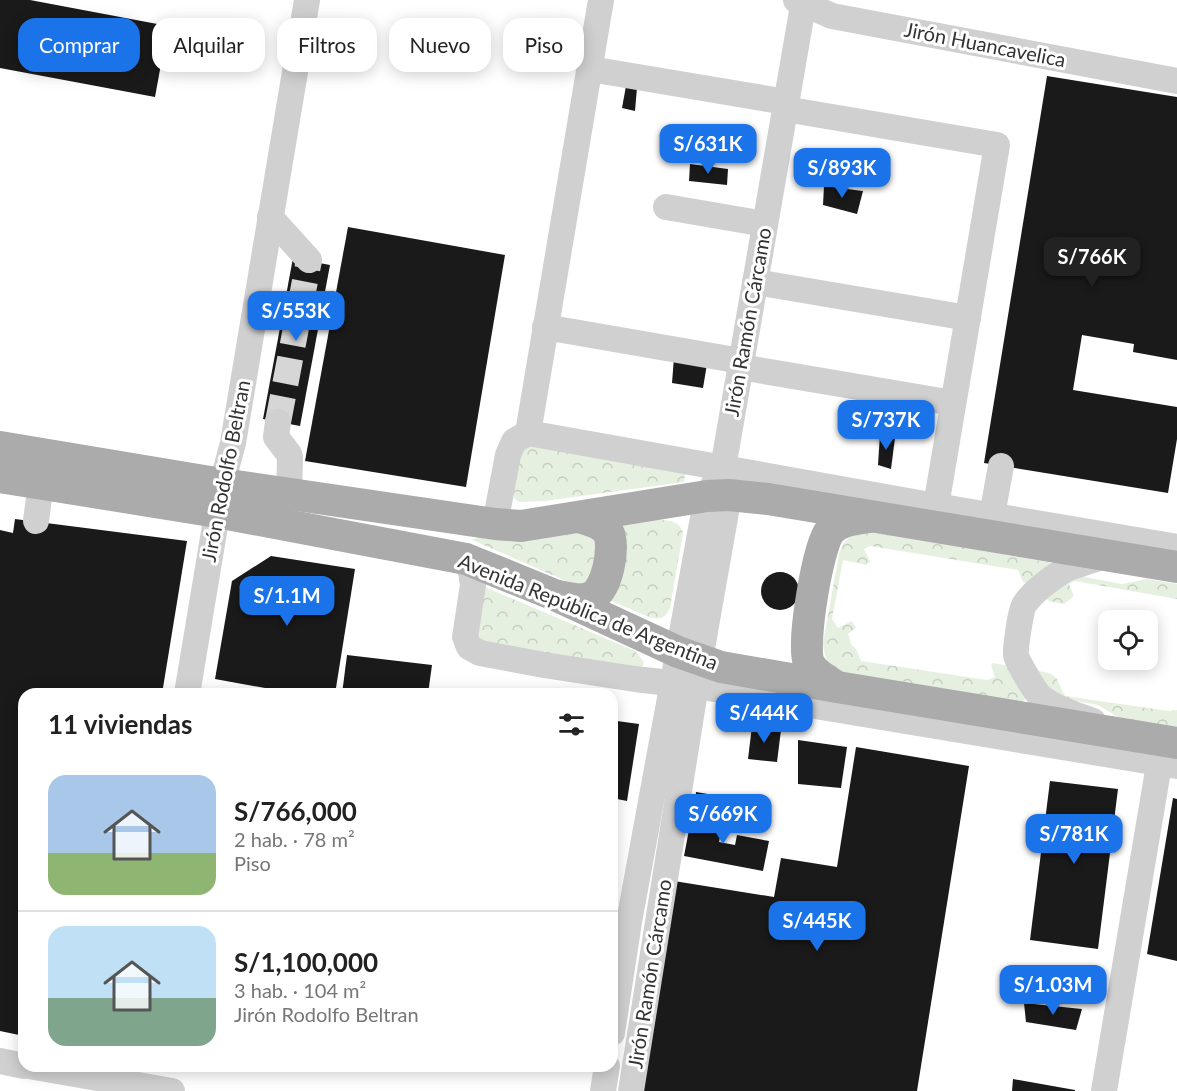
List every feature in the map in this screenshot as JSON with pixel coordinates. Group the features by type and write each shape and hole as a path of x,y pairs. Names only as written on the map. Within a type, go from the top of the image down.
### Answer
{"main road":[{"name":"Avenida República de Argentina","path":"0,447 220,498 466,559 557,596 687,670 721,667 1128,735 1169,753"},
{"name":"Avenida República de Argentina","path":"0,477 41,483 220,498 289,494 520,526 579,517 720,486 768,499 1177,567"},
{"path":"557,596 581,600 593,597 600,590 605,579 612,549 611,539 598,523 579,517"},
{"path":"837,687 815,671 808,661 806,649 820,555 830,531 842,522 870,517"}],"street":[{"name":"Jirón Rodolfo Beltran","path":"188,688 220,498 233,443 307,0"},
{"path":"528,433 601,0"},
{"name":"Jirón Huancavelica","path":"801,1 831,16 1177,81"},
{"name":"Jirón Ramón Cárcamo","path":"631,1091 687,670 765,224 801,1"},
{"path":"590,69 997,145 936,506"},
{"path":"666,207 765,224"},
{"path":"270,217 309,260"},
{"path":"755,282 968,318"},
{"path":"545,327 953,404"},
{"path":"233,443 277,429 290,457 289,494"},
{"path":"495,524 508,455 514,441 528,433 720,486"},
{"path":"992,515 1001,466"},
{"path":"36,522 41,483"},
{"name":"Avenida República de Argentina","path":"720,486 936,506 1177,547"},
{"path":"1108,555 1066,569 1046,582 1022,606 1016,656 1040,696 1075,714 1128,735"},
{"path":"466,559 473,585 465,637 469,647 480,653 642,680 687,670"},
{"name":"Jirón Ramón Cárcamo","path":"618,958 621,921 687,670"},
{"name":"Avenida República de Argentina","path":"687,670 1169,753"},
{"path":"1104,1091 1169,753"},
{"path":"0,1061 18,1065"},
{"path":"69,1072 123,1080 172,1091"},
{"name":"Jirón Ramón Cárcamo","path":"603,1091 606,1072"}],"green space":[{"path":"530,443 686,467 684,482 545,501 519,502 514,498 513,492 519,452"},
{"path":"666,520 675,523 679,525 683,533 670,608 660,618 644,615 472,540 481,536"},
{"path":"866,530 1053,563 1030,585 1023,582 1018,570 870,546 864,549 870,561 866,565 843,560 832,619 838,628 852,621 856,628 848,634 861,661 987,680 995,677 991,665 993,663 1009,666 1033,693 1021,703 846,673 831,666 826,659 823,643 839,554 843,544 849,538"},
{"path":"1074,575 1122,584 1147,579 1177,584 1177,599 1075,581 1069,584 1074,596 1064,604 1049,601 1045,597"},
{"path":"485,587 635,651 644,662 643,666 478,648 476,596"},
{"path":"1034,670 1052,674 1065,696 1169,711 1177,710 1177,728 1121,719 1098,705 1060,698 1043,692"}],"building":[{"path":"0,0 30,0 126,18 18,18 18,71 0,68"},
{"path":"140,21 152,23 152,72 160,72 155,97 21,72 140,72"},
{"path":"628,75 638,76 635,111 622,108"},
{"path":"1047,76 1177,97 1177,360 1133,352 1134,344 1082,335 1073,390 1177,407 1177,439 1168,493 984,463"},
{"path":"690,164 728,169 727,185 689,181"},
{"path":"824,186 863,191 857,214 823,205"},
{"path":"348,227 505,255 466,487 305,461"},
{"path":"293,258 330,265 300,426 263,419"},
{"path":"674,357 707,364 703,388 672,383"},
{"path":"880,434 895,438 891,469 878,465"},
{"path":"15,519 187,541 163,688 18,688 18,1035 0,1031 0,530 13,533"},
{"path":"271,556 355,569 336,688 265,688 215,679 232,581"},
{"path":"780,572 793,578 799,591 793,604 780,610 767,604 761,591 767,578"},
{"path":"347,655 432,665 429,688 343,688"},
{"path":"618,721 639,724 627,801 618,799"},
{"path":"752,726 781,730 777,762 748,759"},
{"path":"798,740 847,747 841,788 798,784"},
{"path":"856,747 969,766 917,1091 641,1091 674,881 774,897 781,858 837,867"},
{"path":"1050,781 1118,789 1098,949 1030,940"},
{"path":"696,792 731,798 729,812 695,808"},
{"path":"1173,798 1177,799 1177,961 1147,954"},
{"path":"692,814 723,820 719,842 735,845 737,835 769,841 763,871 684,856"},
{"path":"1024,1003 1082,1009 1076,1030 1026,1022"},
{"path":"1013,1079 1075,1090 1075,1091 1012,1091"}],"tunnel":[{"path":"278,422 309,260"}]}
